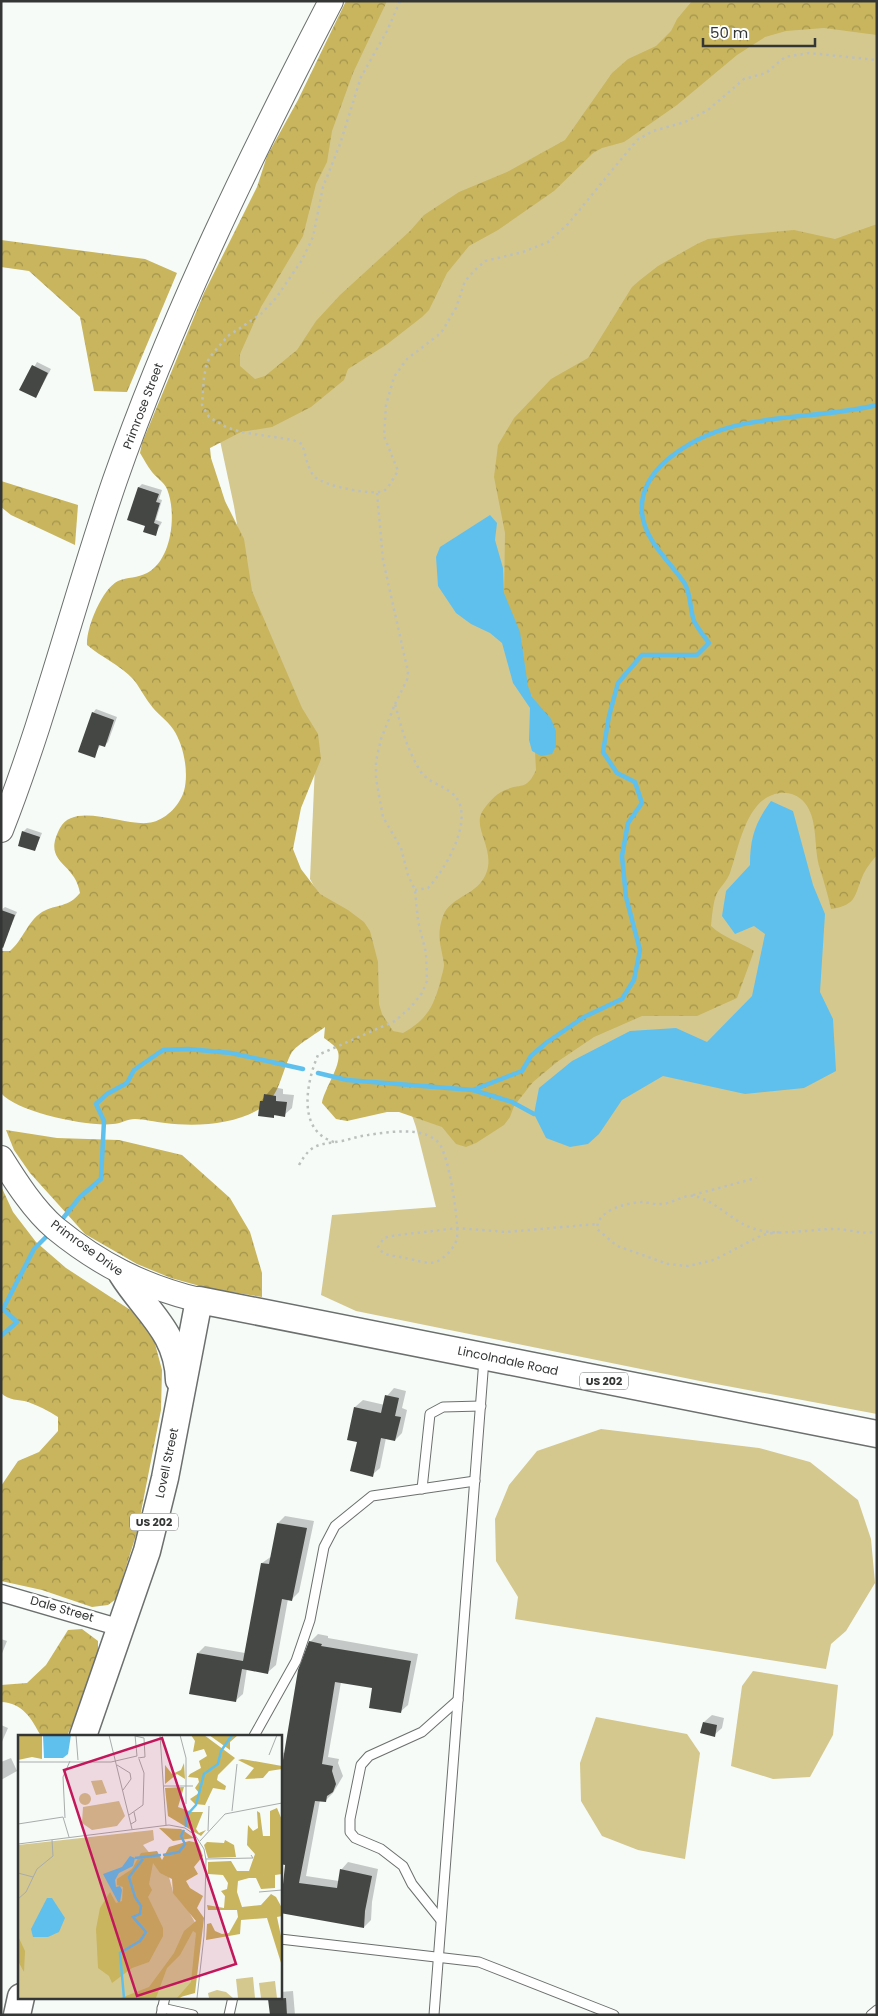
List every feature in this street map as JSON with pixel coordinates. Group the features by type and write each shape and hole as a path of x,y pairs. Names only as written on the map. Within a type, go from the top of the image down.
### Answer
{"main road":[{"name":"Primrose Street","path":"1,830 55,678 115,480 182,307 230,202 332,1"},
{"name":"Primrose Drive","path":"1,1158 32,1202 55,1228 122,1274 173,1294 199,1300"},
{"path":"122,1274 136,1296 158,1319 168,1336 177,1363 179,1404"},
{"name":"Lincolndale Road","path":"199,1300 877,1434"},
{"name":"Lovell Street","path":"83,1735 147,1551 179,1404 199,1300"},
{"path":"17,2015 21,1998"}],"street":[{"name":"Dale Street","path":"1,1593 121,1628"}],"lane":[{"path":"434,2015 484,1356"},
{"path":"422,1489 430,1414 443,1407 481,1406"},
{"path":"255,1735 296,1661 310,1620 324,1547 335,1526 372,1496 475,1481"},
{"path":"440,1918 412,1884 403,1866 381,1850 355,1838 350,1832 350,1819 361,1764 369,1756 422,1732 458,1700"},
{"path":"281,1939 479,1962 614,2015"},
{"path":"165,1998 162,2011 193,2015"},
{"path":"229,2015 233,1998"},
{"path":"872,2015 877,2010"}],"path":[{"path":"400,1 387,30 361,77 340,144 323,187 313,237 302,260 276,298 261,314 228,336 213,354 207,362 202,393 202,405 209,417 226,427 260,436 293,440 302,444 309,468 314,477 324,484 338,489 384,491 398,471 384,436 386,405 394,377 407,359 441,333 456,308 465,280 485,262 523,252 548,242 568,224 637,140 653,131 685,122 708,110 744,79 766,74 785,57 809,53 877,60"},
{"path":"334,1142 323,1139 313,1130 309,1119 310,1089 318,1055 395,1021 411,1007 422,993 427,981 428,967 418,921 415,890 408,875 401,848 383,817 376,778 376,761 381,739 407,680 408,672 383,560 377,492"},
{"path":"395,704 407,744 422,774 454,794 459,801 463,814 454,846 438,877 428,888 415,890"},
{"path":"300,1165 312,1147 321,1143 365,1135 408,1132 427,1135 438,1142 446,1155 457,1228 454,1246 437,1262 428,1263 388,1255 378,1247 384,1238 392,1236 457,1228 506,1232 597,1224"},
{"path":"756,1178 662,1204 642,1202 623,1206 600,1216 597,1229 617,1246 668,1264 688,1266 714,1260 762,1235 779,1232 837,1229 877,1231"},
{"path":"692,1195 705,1199 748,1226 779,1232"}],"shaded area":[{"path":"377,1 877,1 877,1414 700,1381 356,1311 321,1295 332,1215 436,1207 416,1127 365,979 310,879 316,742 254,627 234,506 213,408"},
{"path":"601,1429 759,1448 810,1462 858,1500 871,1539 875,1583 846,1631 831,1644 826,1669 515,1619 518,1597 496,1561 495,1519 509,1485 537,1451"},
{"path":"753,1671 838,1685 833,1735 810,1777 773,1779 731,1766 742,1686"},
{"path":"596,1717 687,1734 700,1753 685,1859 638,1850 602,1836 581,1801 580,1763"}],"green space":[{"path":"346,1 387,1 353,73 332,131 327,162 316,184 303,236 261,307 240,354 240,366 255,379 265,376 297,350 316,321 340,295 410,231 424,215 459,192 507,172 565,140 612,73 628,59 656,46 671,31 677,19 692,1 877,1 877,35 824,28 786,31 765,37 737,55 677,105 624,142 602,148 593,153 554,191 498,230 469,246 447,273 429,310 386,345 348,369 344,380 311,407 272,427 241,432 210,448 211,458 225,501 244,539 252,591 302,708 318,734 321,759 301,808 293,849 301,869 320,894 348,910 364,922 370,931 378,962 379,1004 382,1014 393,1031 403,1033 418,1023 428,1012 444,969 439,935 443,916 452,904 478,886 487,871 488,854 480,825 482,812 500,792 526,784 536,770 532,696 524,688 504,600 505,533 494,477 498,445 514,418 551,379 588,358 632,287 658,266 708,239 794,230 835,239 877,224 877,855 864,872 851,902 831,909 818,861 814,825 809,809 802,800 793,794 780,793 768,797 759,804 746,825 730,873 717,893 713,909 711,926 721,934 754,951 737,998 697,1016 642,1016 594,1037 557,1062 533,1082 514,1106 510,1117 504,1125 476,1143 466,1147 456,1144 442,1127 399,1112 387,1112 347,1121 336,1119 322,1103 338,1060 336,1048 324,1038 325,1027 292,1052 278,1088 270,1101 254,1112 242,1117 216,1123 190,1125 142,1119 116,1124 102,1124 53,1117 21,1106 9,1100 1,1093 1,951 10,951 32,921 42,912 71,901 80,893 77,882 61,862 54,849 55,840 60,828 67,820 77,816 90,816 130,822 153,822 173,810 180,801 184,791 186,768 183,751 171,726 152,707 133,679 122,669 87,645 87,638 96,610 112,585 118,581 147,573 162,558 167,547 172,523 170,499 166,487 150,470 140,453 142,443 204,293 257,187 267,156 298,100"},
{"path":"1,240 145,259 177,273 127,392 94,391 80,317 29,271 1,267"},
{"path":"1,481 78,505 75,545 11,515 1,507"},
{"path":"6,1130 57,1138 119,1140 182,1155 230,1198 250,1232 262,1273 262,1297 207,1288 171,1278 137,1264 85,1234 30,1173 14,1150"},
{"path":"1,1186 13,1212 36,1242 66,1268 132,1311 147,1324 154,1340 162,1370 161,1410 137,1532 116,1599 108,1605 92,1607 42,1590 1,1581 1,1486 18,1461 39,1452 58,1431 58,1417 36,1405 10,1399 1,1393"},
{"path":"82,1629 98,1641 98,1664 67,1735 40,1735 21,1708 1,1702 1,1685 27,1683 46,1665 68,1630"}],"water":[{"path":"490,515 497,523 495,540 503,568 504,593 520,632 528,686 532,697 551,719 556,731 556,746 552,754 541,756 532,751 529,740 530,708 513,683 502,643 490,633 471,624 456,613 438,586 436,557 440,547"},
{"path":"771,801 793,811 813,885 825,914 820,992 833,1019 836,1071 804,1088 745,1094 663,1076 622,1100 599,1134 588,1144 570,1147 546,1138 534,1114 539,1088 572,1061 630,1031 676,1028 707,1042 752,996 765,934 754,926 735,934 722,916 726,891 750,865 754,831"}],"building":[{"path":"32,365 48,373 36,398 19,390"},
{"path":"138,487 159,494 156,502 160,503 154,523 159,525 156,536 143,532 145,526 127,520"},
{"path":"92,712 114,720 105,747 99,745 95,758 78,752"},
{"path":"22,831 40,837 35,851 18,846"},
{"path":"1,910 15,915 3,948 1,947"},
{"path":"264,1094 276,1096 276,1101 287,1102 285,1117 274,1115 274,1118 258,1116 260,1101 263,1101"},
{"path":"385,1395 399,1398 395,1416 401,1417 395,1441 381,1438 373,1477 350,1471 357,1442 347,1440 354,1407 381,1413"},
{"path":"277,1523 307,1528 292,1601 282,1599 268,1674 242,1669 236,1702 189,1694 197,1653 243,1661 261,1563 269,1564"},
{"path":"309,1641 322,1644 321,1646 411,1661 401,1713 369,1708 372,1688 335,1682 322,1764 333,1766 332,1771 336,1784 333,1792 327,1796 326,1802 315,1801 299,1883 337,1888 340,1869 372,1876 365,1911 364,1928 281,1913 285,1865 281,1864 281,1760 283,1760 298,1670"},
{"path":"703,1722 717,1725 715,1737 700,1733"},
{"path":"286,1998 287,2015 270,2015 268,1999"}],"waterway":[{"path":"473,1090 522,1071 531,1056 546,1043 584,1017 622,999 634,980 640,950 626,897 622,856 628,823 642,803 635,782 617,773 603,752 609,716 618,683 642,655 697,655 709,643 694,621 685,584 659,551 644,523 642,513 643,497 652,477 667,460 691,443 716,432 741,424 877,405"},
{"path":"60,1222 80,1197 101,1179 104,1121 96,1104 107,1094 127,1083 134,1070 163,1050 188,1049 231,1053 303,1069"},
{"path":"318,1073 347,1080 473,1090 512,1102 534,1114"},
{"path":"1,1336 17,1322 3,1309 34,1249 50,1233"}]}
